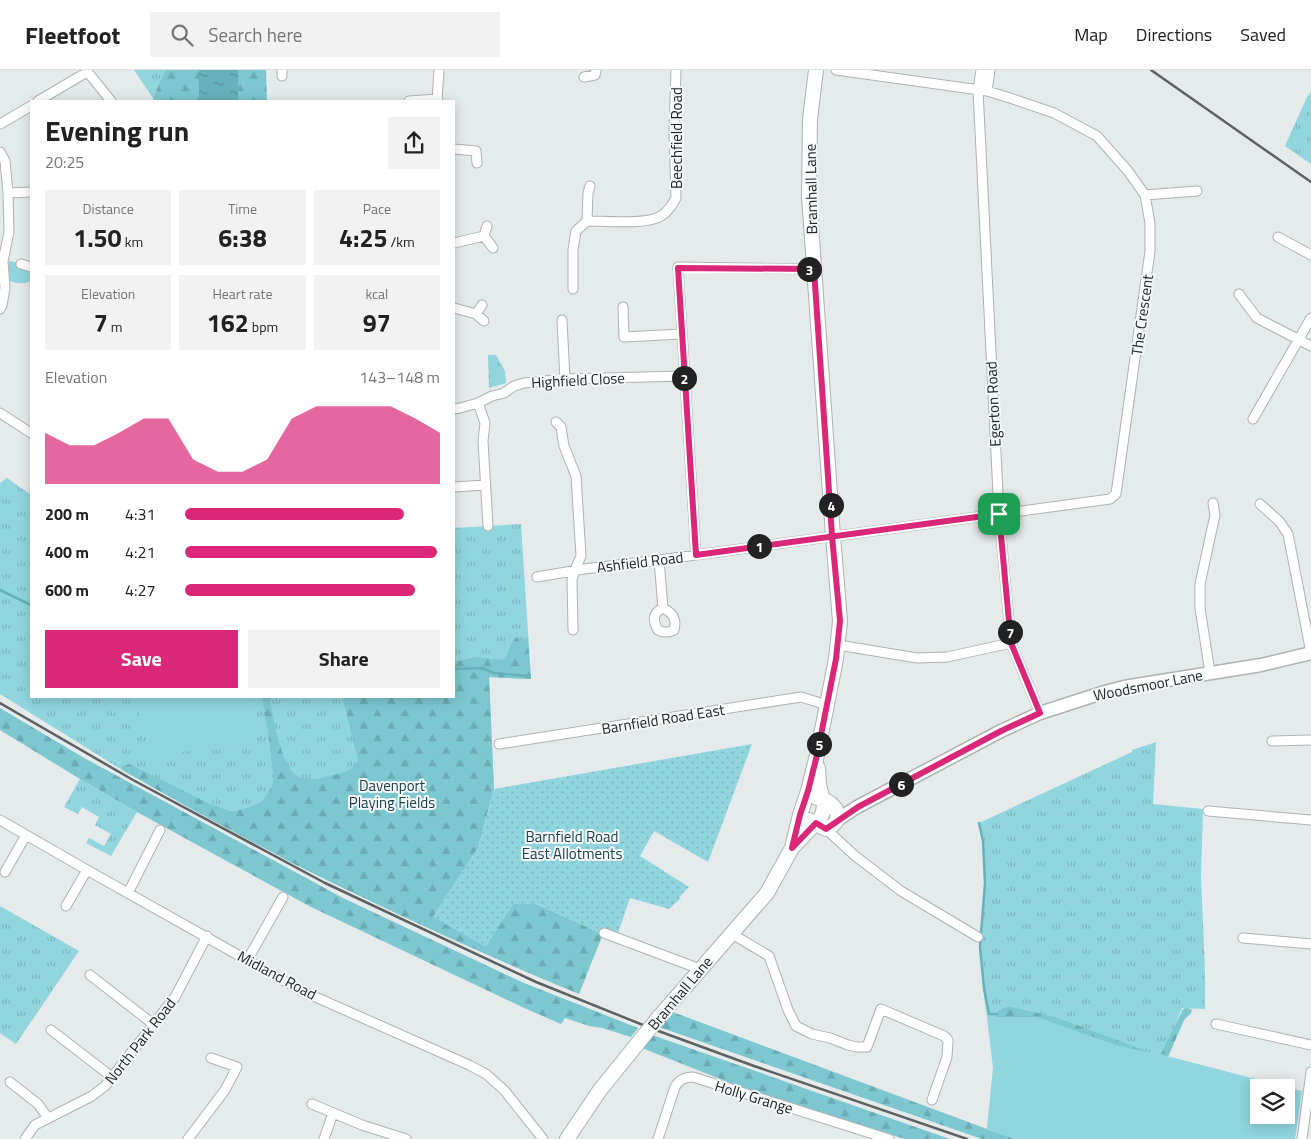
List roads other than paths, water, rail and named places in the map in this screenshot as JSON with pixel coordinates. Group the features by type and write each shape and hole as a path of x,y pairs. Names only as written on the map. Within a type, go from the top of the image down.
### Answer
{"main road":[{"name":"Bramhall Lane","path":"567,1139 600,1090 659,1017 766,893 792,848 817,755 838,645 840,621 832,536 809,196 810,119 816,70"},
{"name":"Bramhall Lane","path":"792,848 826,824 837,812 828,802 819,784 817,755"},
{"path":"826,824 802,809 811,798 828,802"},
{"name":"Bramhall Lane","path":"826,824 820,819 828,802"}],"street":[{"path":"437,100 439,70"},
{"path":"584,77 595,75 596,70"},
{"name":"Beechfield Road","path":"587,221 653,220 661,216 676,198 674,131 676,70"},
{"name":"The Crescent","path":"832,536 1110,499 1116,494 1150,252 1150,222 1145,195 1128,171 1097,136 1054,113 1006,97 982,91 836,70"},
{"path":"981,70 982,91"},
{"path":"982,91 990,70"},
{"path":"40,100 87,71 110,100"},
{"name":"Egerton Road","path":"982,91 999,514 1011,643 1040,713"},
{"path":"0,124 30,107"},
{"path":"455,150 476,151 477,162"},
{"path":"0,152 5,162 9,232 3,261 6,288 0,309"},
{"path":"573,289 573,250 576,231 587,221 590,186"},
{"path":"1145,195 1197,191"},
{"path":"8,193 30,192"},
{"path":"484,236 487,226"},
{"path":"455,243 484,236"},
{"path":"484,236 494,248"},
{"path":"1278,237 1311,255"},
{"path":"696,555 678,268 814,269"},
{"path":"1239,294 1257,318 1311,346"},
{"path":"476,314 482,305"},
{"path":"622,307 624,337 682,334"},
{"path":"455,308 476,314 484,321"},
{"path":"1253,419 1311,318"},
{"path":"562,320 566,379"},
{"name":"Highfield Close","path":"455,409 478,403 524,383 566,379 684,376"},
{"path":"478,403 485,423 483,441 488,526"},
{"path":"0,413 30,432"},
{"path":"556,422 561,427 564,446 576,476 581,556 572,580 573,630"},
{"path":"455,487 485,485"},
{"path":"1210,673 1200,608 1200,584 1215,515 1213,503"},
{"path":"1260,504 1279,521 1288,534 1311,653"},
{"name":"Ashfield Road","path":"537,577 575,570 832,536"},
{"path":"659,560 663,608"},
{"path":"838,645 917,658 947,657 1011,643"},
{"name":"Woodsmoor Lane","path":"826,824 1001,731 1040,713 1105,692 1160,680 1261,665 1311,653"},
{"name":"Barnfield Road East","path":"499,744 801,697 827,705"},
{"path":"1272,741 1311,740"},
{"path":"828,802 858,807"},
{"path":"1208,811 1311,820"},
{"name":"Midland Road","path":"0,820 302,990 486,1074 504,1090 543,1139"},
{"path":"826,824 854,855 901,891 978,937"},
{"path":"128,893 160,830"},
{"path":"5,872 26,835"},
{"path":"66,906 87,870"},
{"path":"248,959 283,897"},
{"path":"604,932 700,969"},
{"path":"732,934 769,956 788,1010 796,1026 812,1034 848,1045 867,1047 881,1009 944,1036 948,1040 948,1057 932,1100"},
{"name":"North Park Road","path":"25,1139 35,1125 100,1091 175,997 207,936"},
{"path":"1243,938 1311,944"},
{"path":"90,975 153,1024"},
{"path":"1216,1024 1311,1045"},
{"path":"51,1030 112,1077"},
{"path":"188,1139 225,1090 237,1067 211,1058"},
{"path":"1302,1139 1311,1072"},
{"name":"Holly Grange","path":"658,1139 675,1087 682,1079 693,1077 889,1139"},
{"path":"10,1082 38,1104 48,1118"},
{"path":"312,1104 362,1125 406,1139"},
{"path":"324,1139 333,1112"}],"water":[{"path":"199,70 238,70 238,100 199,100"}],"waterway":[{"path":"0,590 30,605"},
{"path":"455,669 482,668 494,673 528,676"},
{"path":"979,823 983,841 985,883 980,947 989,1014 997,1014"}],"railway":[{"path":"1151,70 1311,182"},
{"path":"0,703 133,780 325,883 536,982 653,1029 754,1066 967,1139"}],"park label":[{"name":"Davenport Playing Fields","path":"392,794"},
{"name":"Barnfield Road East Allotments","path":"572,844"}]}
